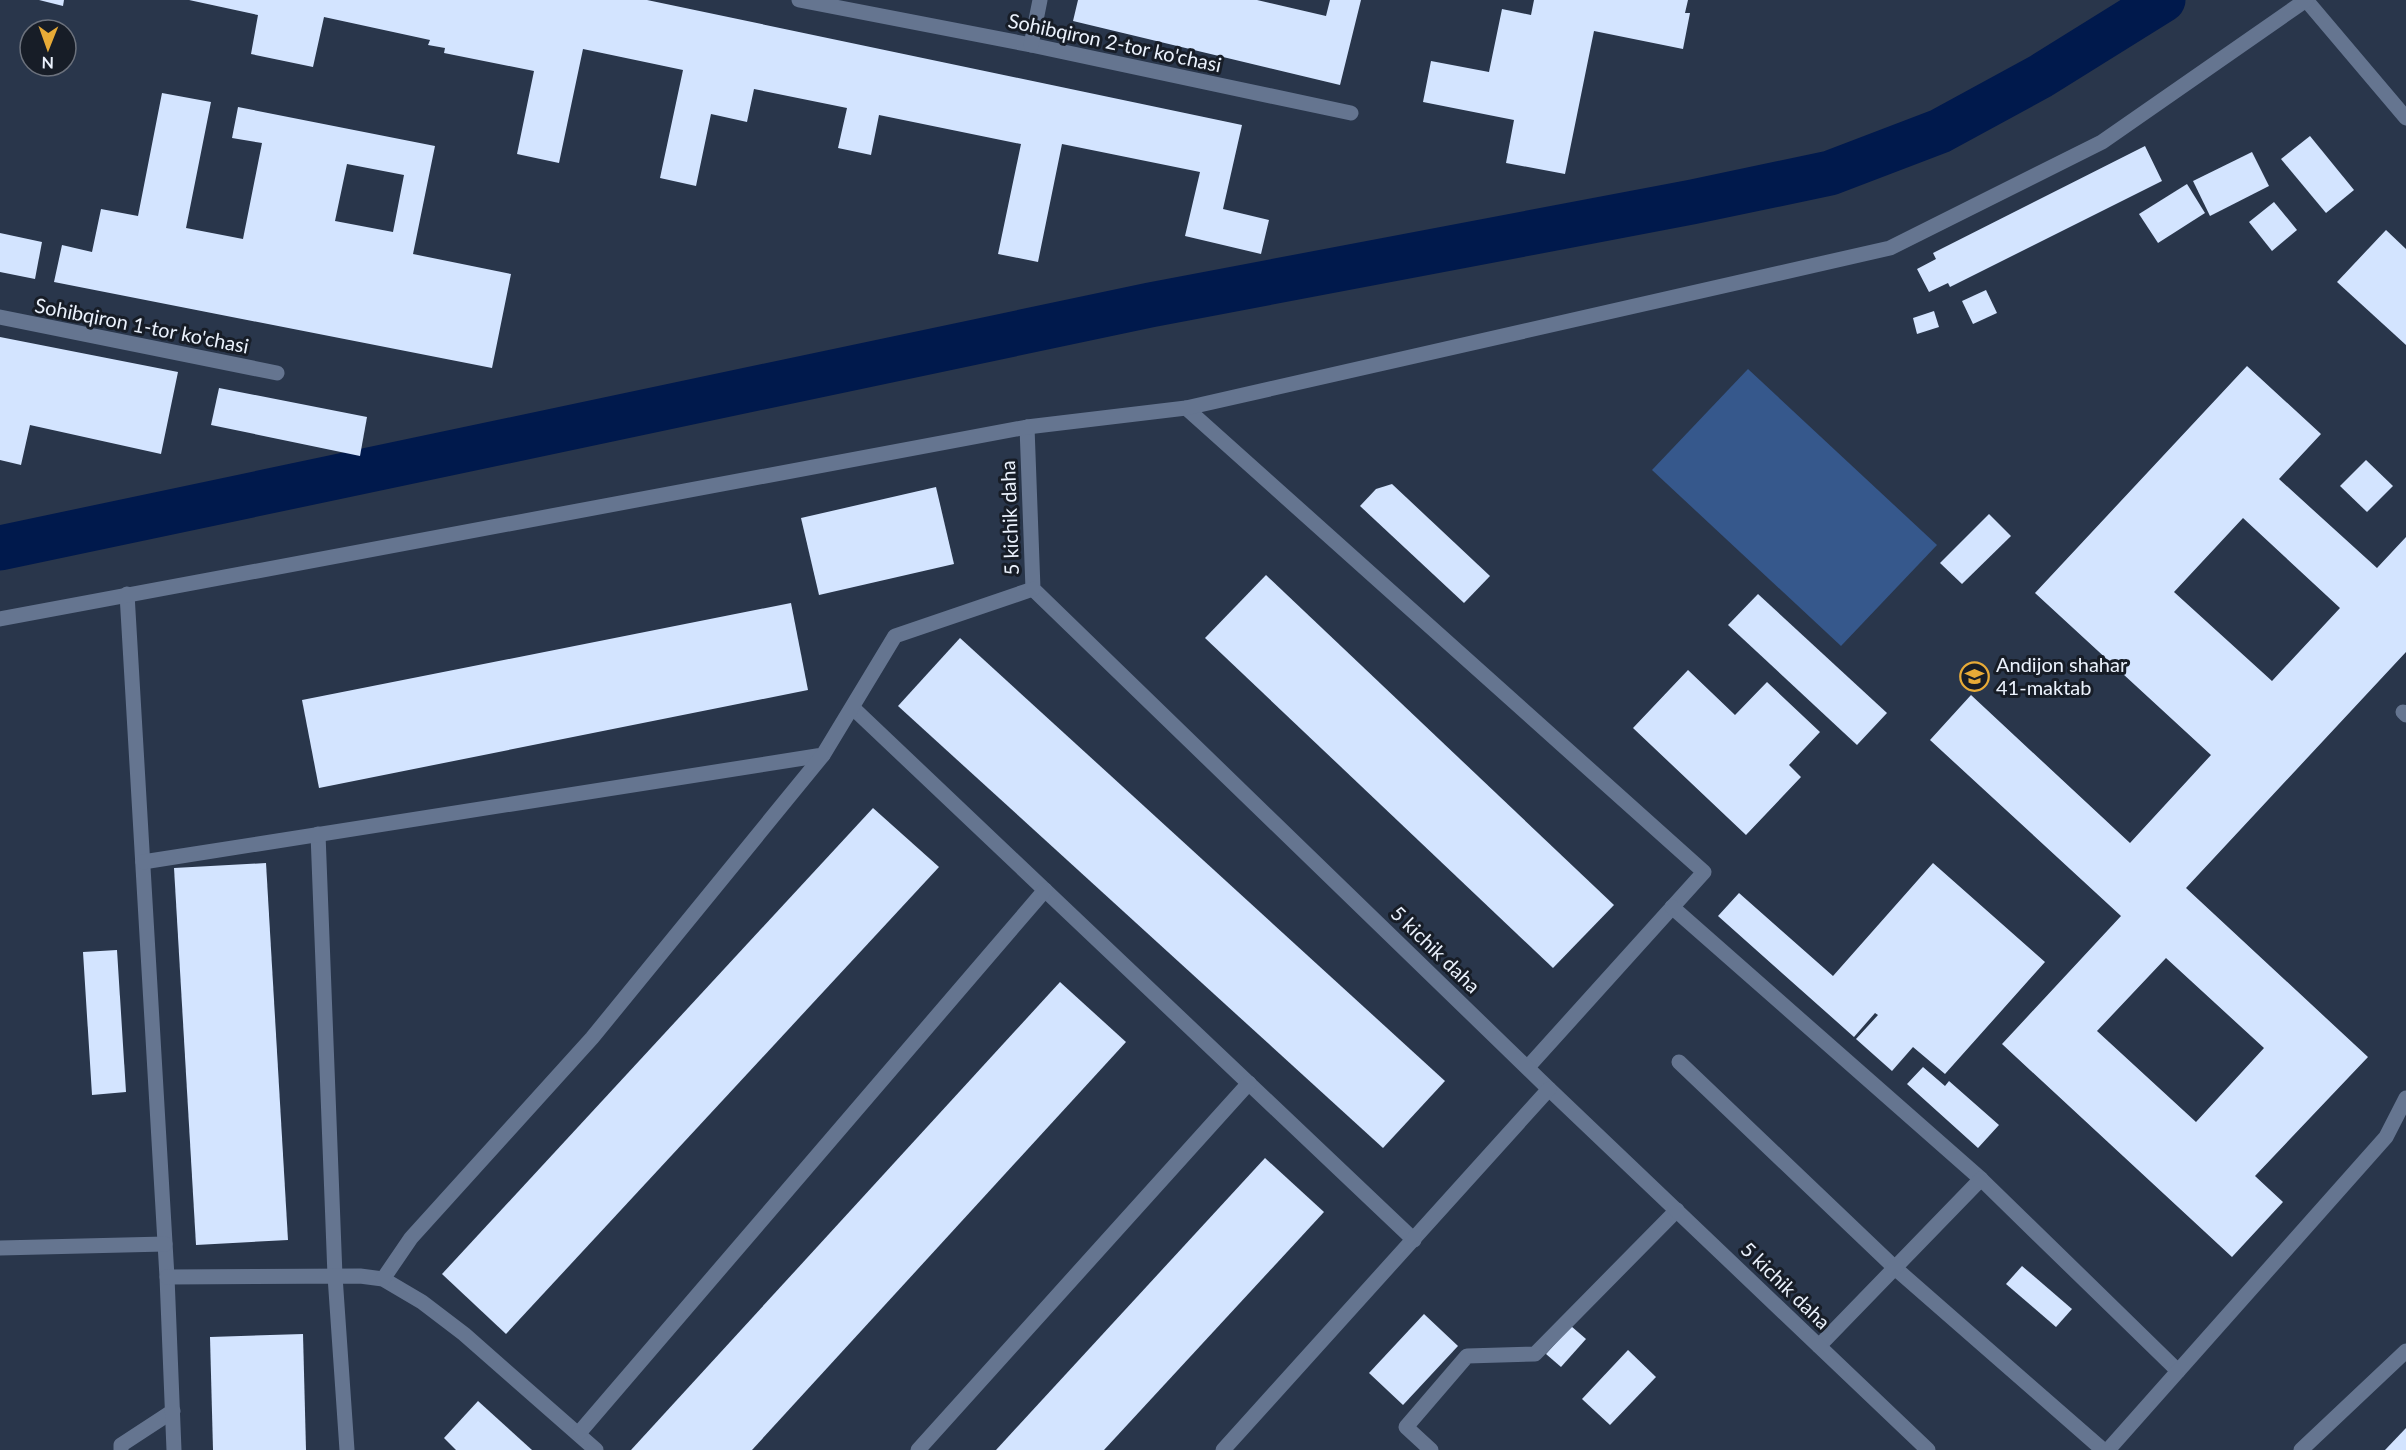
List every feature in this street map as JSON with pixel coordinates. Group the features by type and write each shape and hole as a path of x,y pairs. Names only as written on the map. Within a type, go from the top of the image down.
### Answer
{"street":[{"name":"Sohibqiron 2-tor ko'chasi","path":"799,0 1031,45 1351,113"},
{"path":"1031,45 1040,0"},
{"path":"0,619 1027,427 1186,408 1890,248 2102,142 2306,0 2406,118"},
{"name":"Sohibqiron 1-tor ko'chasi","path":"0,317 276,373"},
{"path":"1186,408 1704,872 1528,1067"},
{"name":"5 kichik daha","path":"1027,427 1033,590 1928,1450"},
{"path":"383,1279 411,1238 592,1038 823,755 895,636 1033,590"},
{"path":"127,594 167,1277 174,1450"},
{"path":"853,708 1413,1240"},
{"path":"143,862 823,755"},
{"path":"318,834 335,1276 347,1450"},
{"path":"579,1433 1045,890"},
{"path":"1672,907 1981,1179 2178,1371"},
{"path":"1679,1062 1895,1268 2103,1450"},
{"path":"918,1450 1249,1083"},
{"path":"1223,1450 1550,1089"},
{"path":"2108,1450 2386,1137 2406,1098"},
{"path":"1819,1346 1981,1179"},
{"path":"1431,1450 1406,1427 1467,1356 1535,1354 1677,1210"},
{"path":"0,1248 165,1244"},
{"path":"167,1277 360,1276 383,1279 422,1302 464,1334 596,1450"},
{"path":"2301,1450 2406,1351"},
{"path":"121,1450 121,1445 173,1411"}],"shaded area":[{"path":"1748,369 1937,545 1841,646 1652,470"}],"building":[{"path":"39,0 64,0 63,6"},
{"path":"189,0 647,0 1242,125 1223,209 1269,220 1261,254 1185,236 1200,172 1062,144 1038,262 998,254 1021,144 879,115 871,155 838,148 847,108 754,89 747,122 711,114 696,186 660,178 683,70 583,49 559,163 517,154 534,71 444,53 445,48 428,45 430,40 324,17 313,67 251,54 258,15"},
{"path":"1078,0 1257,0 1326,16 1330,0 1361,0 1340,85 1073,21"},
{"path":"1534,0 1688,0 1685,13 1690,13 1683,49 1594,31 1565,174 1506,163 1514,120 1423,102 1431,61 1489,72 1502,9 1531,15"},
{"path":"162,93 211,102 186,228 243,239 262,143 232,138 238,107 435,146 413,254 511,274 492,368 54,282 62,245 92,252 101,209 138,216","holes":["347,164 404,175 393,232 335,221"]},
{"path":"2310,136 2354,190 2326,213 2281,159"},
{"path":"2145,146 2162,181 1950,287 1948,283 1929,292 1917,269 1936,259 1933,253"},
{"path":"2252,152 2269,186 2210,216 2193,181"},
{"path":"2187,184 2205,213 2158,243 2139,214"},
{"path":"2274,202 2297,230 2272,251 2249,222"},
{"path":"2386,230 2406,249 2406,345 2337,282"},
{"path":"0,233 42,242 35,279 0,272"},
{"path":"1986,290 1997,313 1973,324 1962,301"},
{"path":"1934,311 1939,327 1917,334 1913,318"},
{"path":"0,337 178,372 161,454 30,425 21,465 0,460"},
{"path":"2247,366 2321,434 2279,479 2377,568 2406,537 2406,652 2186,888 2368,1057 2255,1176 2283,1202 2232,1257 2002,1044 2121,916 1930,740 1971,695 2130,843 2211,755 2035,593","holes":["2243,518 2340,608 2272,681 2174,592","2166,958 2264,1048 2196,1122 2097,1031"]},
{"path":"219,388 367,417 360,456 211,425"},
{"path":"2366,460 2393,486 2367,512 2340,486"},
{"path":"1392,484 1490,576 1464,603 1360,506 1376,489"},
{"path":"936,487 954,564 819,595 801,518"},
{"path":"1989,514 2011,536 1962,584 1940,563"},
{"path":"1266,575 1614,905 1553,968 1205,638"},
{"path":"1758,594 1887,713 1857,745 1728,625"},
{"path":"791,603 808,690 319,788 302,700"},
{"path":"960,638 1445,1081 1383,1148 898,706"},
{"path":"1688,670 1735,715 1767,682 1820,732 1789,765 1801,777 1746,835 1633,728"},
{"path":"873,808 939,867 506,1334 442,1274"},
{"path":"266,863 288,1240 196,1245 174,868"},
{"path":"1933,863 2045,962 1945,1074 1913,1047 1892,1071 1856,1039 1878,1015 1875,1013 1854,1037 1718,916 1739,893 1833,976"},
{"path":"117,950 126,1092 92,1095 83,952"},
{"path":"1060,982 1126,1042 752,1450 631,1450"},
{"path":"1923,1067 1945,1086 1949,1081 1999,1125 1978,1148 1907,1084"},
{"path":"1265,1158 1324,1212 1104,1450 996,1450"},
{"path":"2022,1266 2072,1309 2056,1327 2006,1284"},
{"path":"1424,1314 1458,1346 1403,1405 1369,1373"},
{"path":"1571,1326 1586,1339 1561,1367 1546,1354"},
{"path":"303,1334 306,1450 213,1450 210,1337"},
{"path":"1628,1350 1656,1377 1610,1425 1582,1399"},
{"path":"478,1401 532,1450 456,1450 444,1438"},
{"path":"2406,1428 2406,1450 2385,1450"}],"waterway":[{"path":"0,548 1150,305 1692,202 1830,173 1940,131 2041,76 2163,0"}],"place":[{"name":"Andijon shahar 41-maktab","path":"1975,676"}]}
